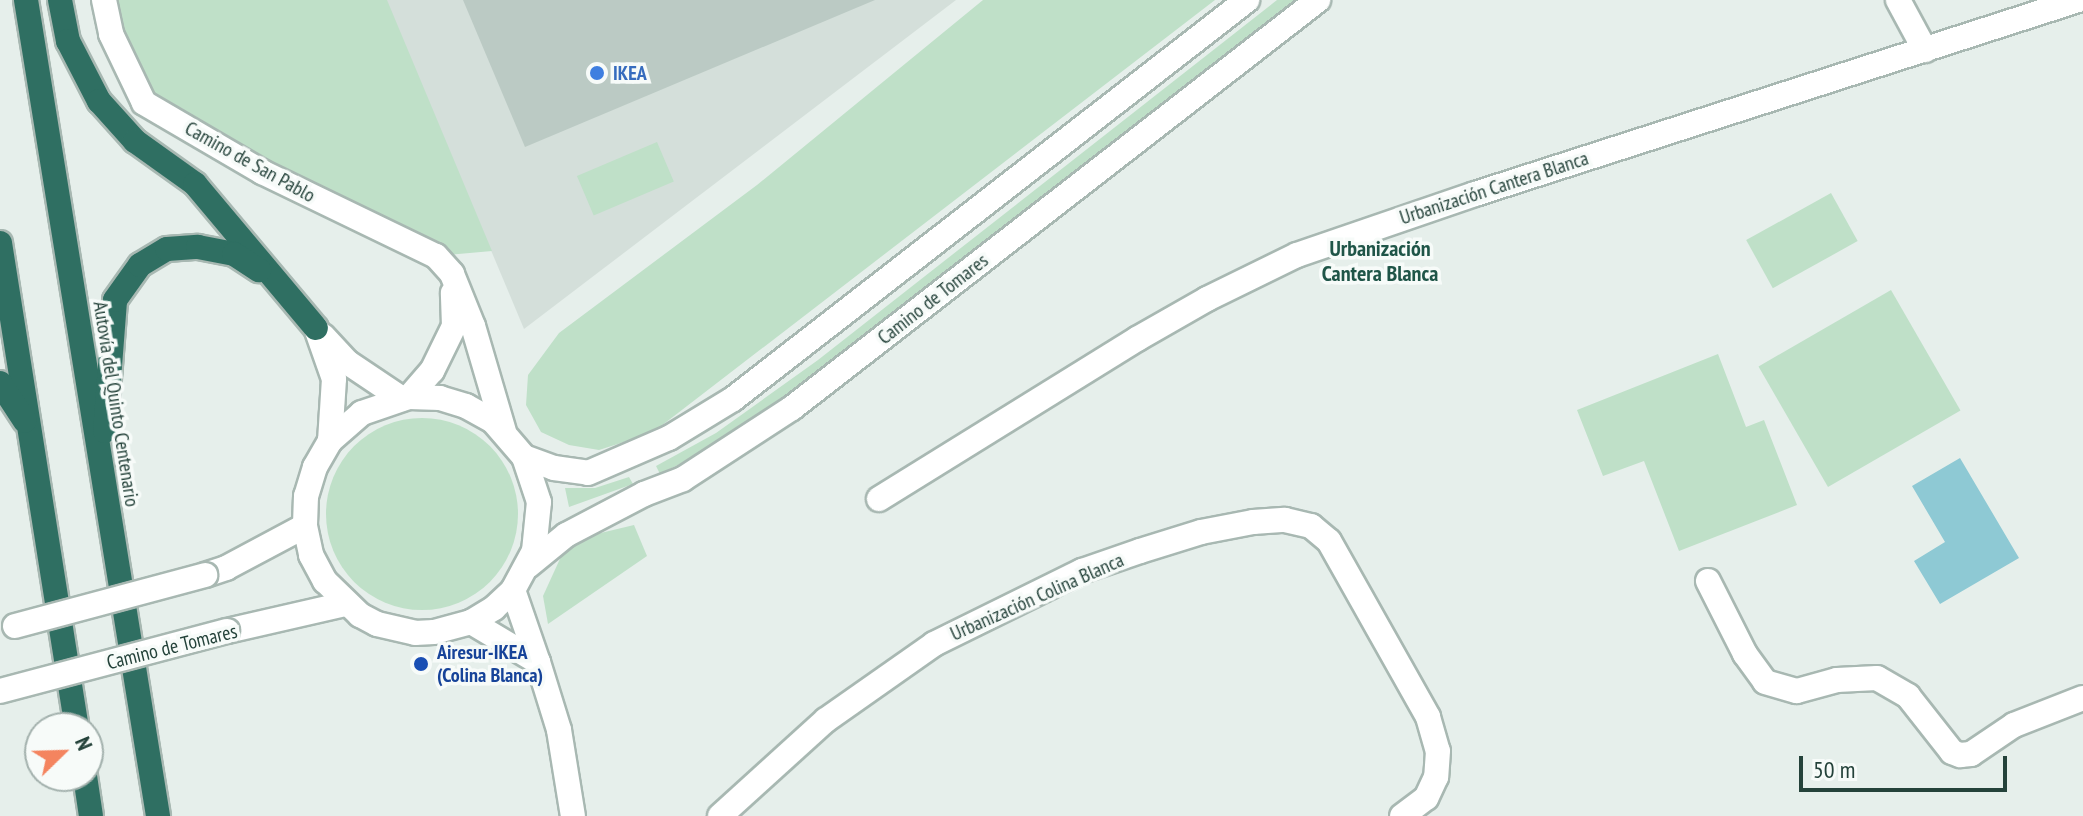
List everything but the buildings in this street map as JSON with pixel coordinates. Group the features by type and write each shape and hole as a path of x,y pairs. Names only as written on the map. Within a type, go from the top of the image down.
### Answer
{"highway":[{"name":"Autovía del Quinto Centenario","path":"26,0 158,816"},
{"path":"60,0 68,41 99,101 135,141 195,184 316,328"},
{"path":"0,243 74,712"},
{"path":"101,465 115,300 140,265 167,249 198,247 234,254 281,284"},
{"path":"0,383 29,426"},
{"path":"87,792 91,816"}],"street":[{"name":"Camino de San Pablo","path":"104,0 111,34 144,103 262,172 436,256 452,274 473,326 504,431"},
{"path":"524,457 554,468 588,473 669,438 733,399 1247,0"},
{"name":"Camino de Tomares","path":"528,566 566,535 644,494 683,479 792,408 1318,0"},
{"path":"1898,0 1925,50"},
{"name":"Urbanización Cantera Blanca","path":"879,499 1137,339 1207,299 1297,255 2078,0"},
{"path":"406,398 432,371 454,326 452,274"},
{"path":"316,328 347,362 406,398"},
{"path":"316,328 334,379 330,441"},
{"path":"406,398 440,398 466,406 504,431 524,457 539,502 538,535 528,566 513,590 494,608 471,622 434,632 415,633 377,624 345,604 325,581 311,555 305,526 306,496 315,467 330,441 362,413 406,398"},
{"name":"Urbanización Colina Blanca","path":"720,816 826,720 934,644 1082,571 1201,532 1253,522 1285,520 1311,526 1329,541 1428,717 1438,751 1436,777 1426,798 1402,816"},
{"path":"5,627 205,575 237,563 305,526"},
{"path":"1708,581 1745,654 1765,682 1797,691 1837,680 1877,678 1908,696 1952,752 1960,755 1971,754 2014,725 2083,698"},
{"path":"513,590 559,730 573,816"},
{"name":"Camino de Tomares","path":"0,691 227,631 345,604"},
{"path":"471,622 538,662"}],"shaded area":[{"path":"386,0 956,0 524,329"}],"green space":[{"path":"104,0 387,0 492,251 436,256 144,103"},
{"path":"983,0 1215,0 652,433 599,450 569,445 541,432 526,405 528,375 559,333 757,185"},
{"path":"1277,0 1297,0 829,365 727,440 660,474 656,466 716,433 818,360"},
{"path":"657,142 674,182 594,216 577,176"},
{"path":"1831,193 1858,241 1773,288 1746,240"},
{"path":"1891,290 1960,410 1828,487 1758,366"},
{"path":"1718,354 1746,427 1764,420 1797,505 1679,551 1644,461 1603,476 1577,410"},
{"path":"422,418 459,426 490,446 510,477 518,514 510,551 490,582 459,602 422,610 385,602 354,582 334,551 326,514 334,477 354,446 385,426"},
{"path":"629,477 633,484 569,507 565,488 595,488"},
{"path":"634,525 647,556 548,624 543,596 564,550 584,537"}],"water":[{"path":"1960,458 2019,558 1940,604 1914,561 1945,542 1912,486"}],"place":[{"name":"IKEA","path":"597,73"},
{"name":"Airesur-IKEA (Colina Blanca)","path":"421,664"}],"district":[{"name":"Urbanización Cantera Blanca","path":"1380,260"}]}
